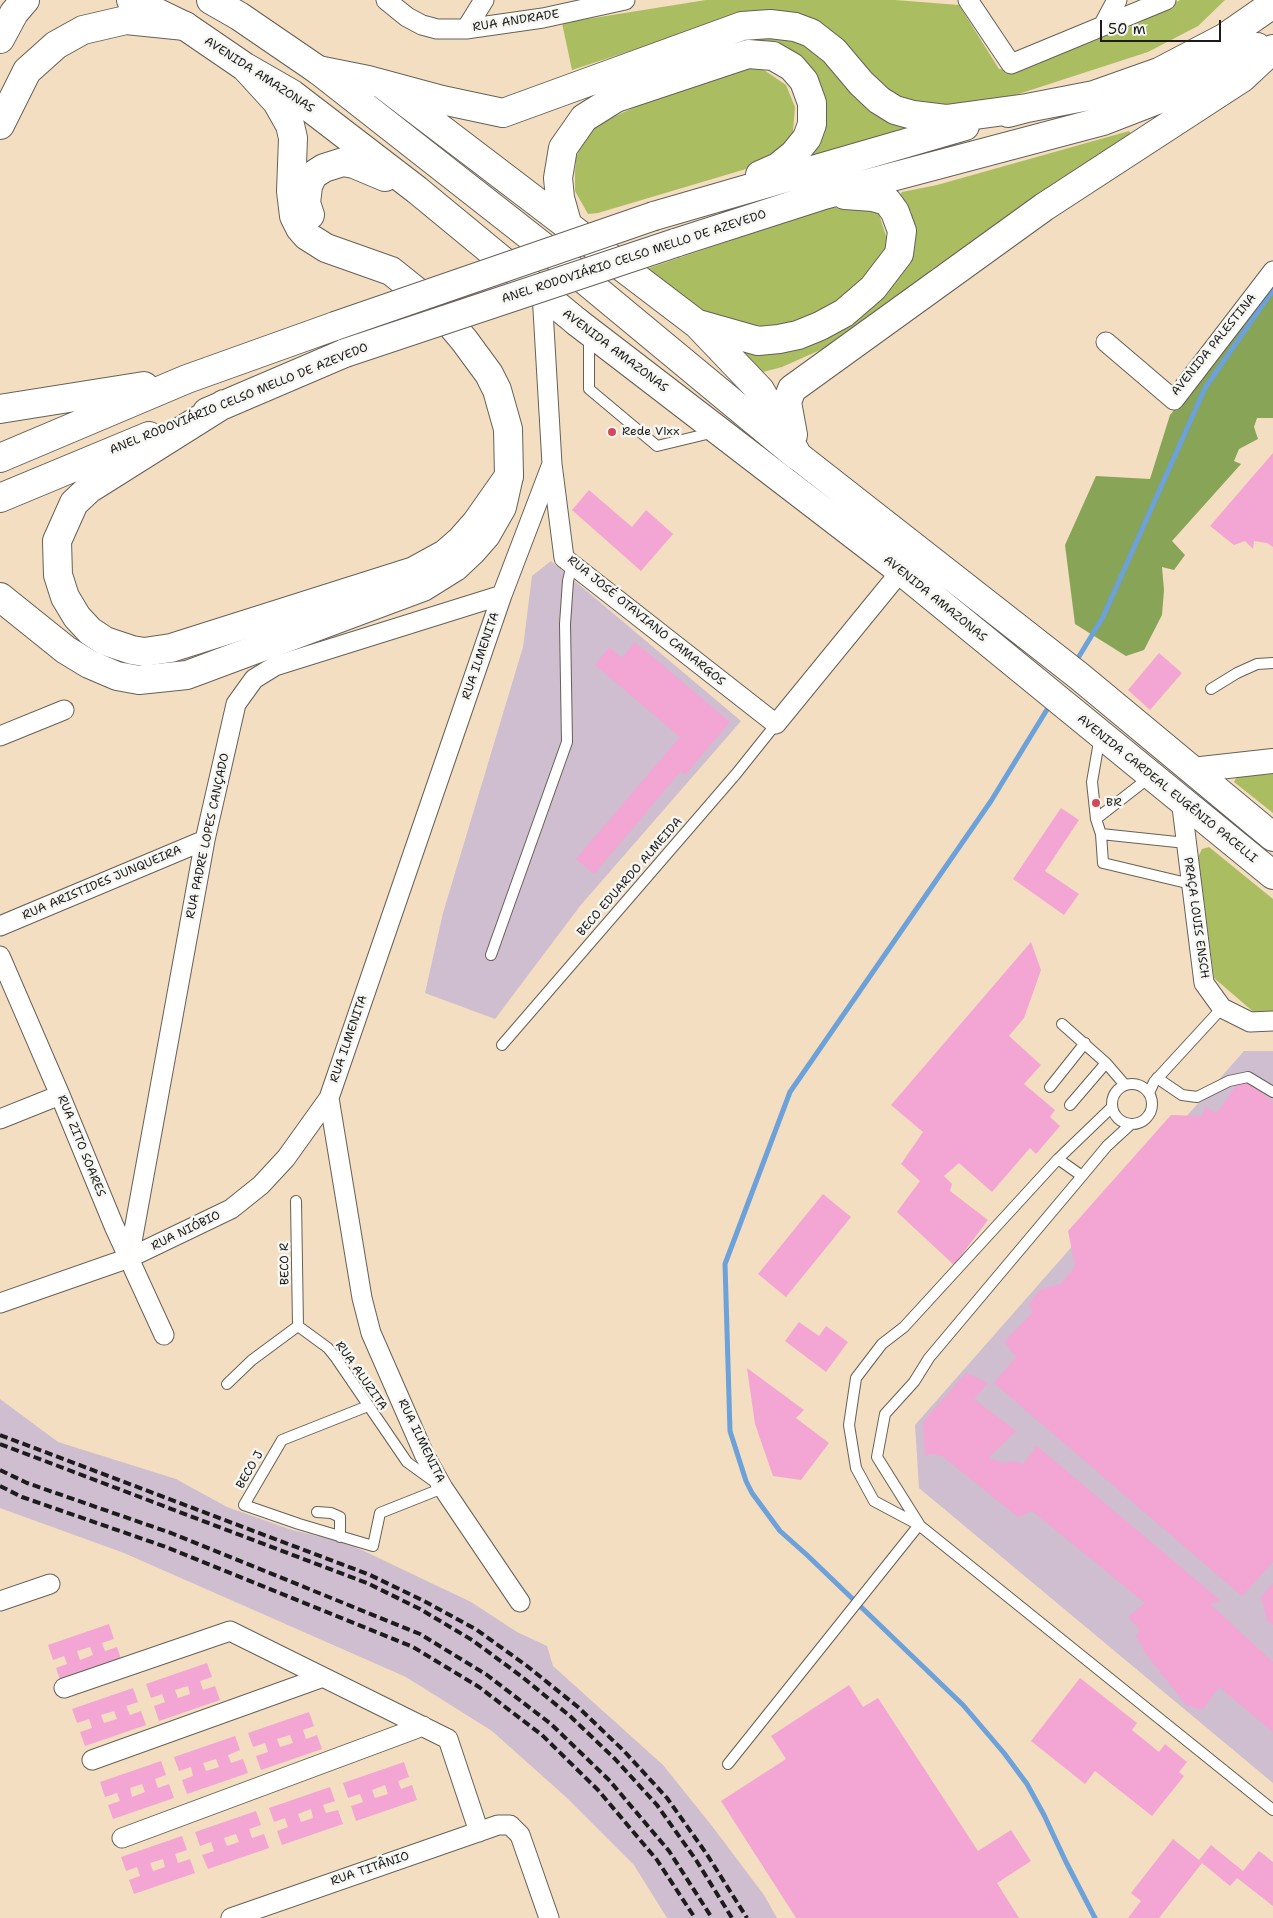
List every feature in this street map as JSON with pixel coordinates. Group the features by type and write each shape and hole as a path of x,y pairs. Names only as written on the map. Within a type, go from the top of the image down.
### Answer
{"main road":[{"path":"0,39 14,13 25,0"},
{"name":"AVENIDA AMAZONAS","path":"131,0 185,26 244,67 292,94 417,190 583,326 902,571 1062,702"},
{"path":"211,0 234,8 318,70 550,251 798,456 1079,676 1273,837"},
{"path":"318,70 503,113 742,26 770,24 795,27 811,33 834,51 861,83 880,100 896,110 913,115 946,118 1027,108 1094,95 1159,72 1224,38 1273,4"},
{"path":"0,125 27,71 56,45 83,30 126,20 185,26"},
{"name":"ANEL RODOVIÁRIO CELSO MELLO DE AZEVEDO","path":"0,498 345,353 824,195 1103,121 1170,95 1237,60 1273,36"},
{"path":"798,456 787,402 792,389 1044,207 1242,78 1273,49"},
{"path":"566,223 560,198 558,178 563,148 584,118 616,98 748,54 774,56 792,67 804,82 812,103 812,124 807,138 794,154 778,167 666,213"},
{"path":"0,597 66,650 90,664 117,676 139,680 188,675 403,596 439,578 456,567 486,535 502,507 510,476 508,430 497,390 489,374 464,340 436,308 392,271 326,248 307,236 300,228 294,216 291,191 293,138 290,125 277,102 244,67"},
{"path":"382,84 697,324 760,390 798,456"},
{"path":"0,458 187,379 335,326 666,213 1027,108"},
{"path":"326,248 312,221 306,203 308,186 313,174 343,162 354,164 417,190"},
{"path":"697,324 758,342 779,339 798,335 844,313 873,288 899,254 902,232 895,212 887,201 873,197 824,195"},
{"path":"0,410 187,379"},
{"path":"224,404 89,488 74,503 70,510 57,542 58,575 65,597 77,617 90,631 105,642 144,652 171,648 414,571 445,554 456,544 476,522 510,476"},
{"name":"AVENIDA CARDEAL EUGÊNIO PACELLI","path":"1062,702 1273,876"}],"street":[{"name":"RUA ANDRADE","path":"386,0 407,17 422,25 437,29 466,29 543,18 625,0"},
{"path":"466,29 484,0"},
{"path":"968,0 1011,64 1166,0"},
{"path":"1103,26 1117,0"},
{"name":"AVENIDA PALESTINA","path":"1106,342 1174,400 1273,271"},
{"name":"RUA JOSÉ OTAVIANO CAMARGOS","path":"542,293 552,464 564,558 776,724"},
{"path":"544,346 554,328 562,322 583,326"},
{"name":"RUA ILMENITA","path":"520,1602 443,1488 424,1454 372,1333 362,1298 329,1098 502,595 552,464"},
{"path":"776,724 902,571"},
{"name":"RUA PADRE LOPES CANÇADO","path":"129,1258 205,840 236,704 254,679 274,666 502,595"},
{"path":"0,736 64,710"},
{"path":"1192,770 1273,761"},
{"name":"PRAÇA LOUIS ENSCH","path":"1181,799 1204,983 1222,1008 1250,1022 1273,1021"},
{"name":"RUA ARISTIDES JUNQUEIRA","path":"0,926 205,840"},
{"name":"RUA ZITO SOARES","path":"0,956 114,1226 164,1334"},
{"path":"0,1119 60,1095"},
{"name":"RUA NIÓBIO","path":"0,1303 129,1258 231,1209 261,1185 286,1158 329,1098"},
{"path":"0,1601 50,1584"},
{"path":"64,1688 230,1631 448,1739 478,1832"},
{"path":"92,1760 323,1677"},
{"path":"122,1838 423,1726"},
{"name":"RUA TITÂNIO","path":"231,1918 498,1825 510,1826 520,1835 549,1918"}],"lane":[{"path":"583,326 589,388 657,446 719,431"},
{"path":"491,956 566,742 565,624 568,581 572,564"},
{"path":"1211,689 1237,673 1257,664 1273,663"},
{"name":"BECO EDUARDO ALMEIDA","path":"502,1045 736,774 776,724"},
{"path":"1100,735 1092,782 1096,820 1101,834 1103,863 1191,884"},
{"path":"1096,820 1152,776"},
{"path":"1101,834 1186,843"},
{"path":"1149,1093 1157,1078 1222,1008"},
{"path":"1062,1024 1085,1043 1125,1085"},
{"path":"1050,1087 1085,1043"},
{"path":"1070,1105 1106,1064"},
{"path":"1157,1078 1182,1095 1197,1097 1229,1081 1248,1077 1273,1092"},
{"path":"1134,1084 1142,1086 1149,1093 1152,1101 1152,1110 1147,1118 1140,1123 1122,1122 1116,1115 1112,1107 1113,1098 1118,1090 1125,1085 1134,1084"},
{"path":"1112,1107 1058,1159 904,1327 882,1344 856,1378 849,1425 856,1468 874,1501 919,1524 1273,1810"},
{"path":"919,1524 877,1456 886,1414 914,1382 929,1358 1107,1146 1131,1124"},
{"path":"1058,1159 1082,1176"},
{"name":"BECO R","path":"296,1201 298,1326"},
{"path":"227,1384 252,1360 298,1326"},
{"name":"RUA ALUZITA","path":"298,1326 328,1348 407,1462 443,1488"},
{"name":"BECO J","path":"340,1536 244,1505 282,1440 368,1406"},
{"path":"317,1512 331,1513 340,1517 340,1536 373,1546 380,1513 443,1488"},
{"path":"728,1764 847,1617 919,1524"}],"shaded area":[{"path":"551,561 741,721 580,906 495,1019 425,993 443,913 523,647 532,576"},
{"path":"1244,1051 1273,1051 1273,1783 919,1488 915,1425"},
{"path":"0,1399 58,1442 176,1479 227,1507 292,1530 347,1543 471,1602 517,1632 547,1646 553,1666 663,1765 764,1895 777,1918 667,1918 634,1865 566,1797 492,1731 406,1677 124,1553 0,1508"}],"green space":[{"path":"706,0 895,0 959,5 999,69 1018,71 1137,24 1180,0 1225,0 1198,26 1148,52 1000,100 965,107 930,104 900,97 873,79 840,40 792,12 740,15 572,70 562,23"},
{"path":"752,36 796,37 908,125 910,130 805,158 824,110 752,42"},
{"path":"745,66 764,70 786,85 795,107 793,132 791,138 784,146 746,169 598,213 588,214 575,191 575,173 576,158 582,142 589,133 602,122 642,104"},
{"path":"1129,131 1134,137 932,269 906,293 836,343 782,367 763,372 756,368 740,349 782,351 915,239 911,211 899,196 902,192 937,185"},
{"path":"864,207 879,214 887,239 885,251 879,261 849,295 804,321 772,329 752,328 713,317 650,273 649,268 827,208"},
{"path":"1273,287 1273,418 1257,418 1254,427 1258,439 1239,449 1234,461 1241,464 1172,541 1185,555 1174,570 1162,567 1164,590 1162,615 1144,650 1126,656 1075,624 1065,545 1096,476 1150,479 1170,415"},
{"path":"1273,774 1273,813 1234,782 1237,776"},
{"path":"1209,847 1273,899 1273,1013 1256,1014 1214,978 1198,857 1202,849"}],"building":[{"path":"1273,453 1273,547 1267,543 1254,541 1253,549 1245,541 1234,545 1210,526"},
{"path":"589,490 632,527 646,510 673,534 641,571 572,510"},
{"path":"635,642 730,722 685,775 681,771 594,874 576,859 680,737 595,665 609,647 622,658"},
{"path":"1159,653 1182,673 1150,710 1128,690"},
{"path":"1061,808 1079,820 1045,871 1079,894 1064,915 1013,879"},
{"path":"1031,942 1041,970 1024,1018 1009,1036 1041,1065 1024,1084 1055,1110 1050,1117 1060,1126 1036,1154 1030,1148 992,1192 959,1163 944,1176 952,1184 950,1191 988,1220 954,1265 897,1212 920,1181 901,1164 923,1132 891,1105"},
{"path":"1240,1080 1248,1082 1273,1102 1273,1562 1242,1596 994,1383 1016,1357 1004,1342 1033,1312 1028,1305 1040,1290 1062,1283 1075,1266 1068,1231 1171,1115 1202,1116 1205,1107 1217,1113"},
{"path":"823,1194 851,1217 786,1297 758,1274"},
{"path":"799,1322 819,1336 826,1326 848,1342 826,1372 785,1341"},
{"path":"747,1368 804,1410 796,1418 829,1443 801,1480 773,1476 755,1424"},
{"path":"966,1373 988,1383 974,1399 1016,1431 988,1458 1004,1463 1013,1461 1023,1464 1037,1446 1221,1601 1210,1604 1273,1662 1273,1732 1219,1687 1202,1710 1186,1705 1146,1654 1136,1636 1140,1630 1128,1617 1145,1603 1032,1511 1018,1517 942,1456 931,1454 925,1456 923,1422"},
{"path":"1273,1583 1273,1625 1267,1620 1261,1597"},
{"path":"109,1624 114,1639 102,1643 105,1651 117,1647 122,1662 61,1683 56,1668 67,1664 64,1656 53,1660 48,1645","holes":["90,1647 93,1655 80,1660 77,1651"]},
{"path":"207,1663 212,1677 200,1681 203,1690 215,1686 220,1700 159,1721 154,1706 165,1702 162,1694 151,1698 146,1684","holes":["188,1686 190,1694 178,1698 175,1690"]},
{"path":"1080,1678 1137,1723 1132,1730 1159,1752 1165,1744 1187,1762 1179,1772 1184,1776 1152,1816 1095,1771 1085,1784 1031,1741"},
{"path":"849,1685 863,1707 878,1698 978,1851 1011,1830 1031,1861 997,1883 1019,1918 796,1918 721,1801 786,1759 771,1736"},
{"path":"133,1688 138,1702 126,1706 130,1715 141,1711 146,1725 85,1746 80,1732 92,1728 89,1719 77,1723 72,1709","holes":["114,1711 117,1719 104,1723 101,1715"]},
{"path":"309,1712 314,1726 303,1730 306,1739 317,1735 322,1749 261,1770 256,1756 268,1752 265,1743 253,1747 248,1733","holes":["290,1735 293,1743 280,1747 277,1739"]},
{"path":"235,1736 240,1750 228,1755 231,1763 243,1759 248,1773 187,1794 182,1780 193,1776 191,1767 179,1771 174,1757","holes":["216,1759 219,1767 206,1771 203,1763"]},
{"path":"161,1761 166,1775 155,1779 158,1788 169,1784 174,1798 113,1819 108,1805 120,1801 117,1793 105,1797 100,1782","holes":["142,1784 145,1792 132,1797 130,1788"]},
{"path":"404,1762 409,1777 398,1781 401,1789 412,1785 417,1800 356,1821 351,1806 363,1802 360,1794 348,1798 343,1783","holes":["385,1785 388,1794 375,1798 372,1790"]},
{"path":"330,1787 335,1801 323,1805 326,1813 338,1810 343,1824 282,1845 277,1831 288,1827 285,1818 274,1822 269,1808","holes":["311,1809 313,1818 301,1822 298,1814"]},
{"path":"256,1811 261,1825 249,1829 252,1838 264,1834 269,1848 208,1869 202,1855 214,1851 211,1842 200,1846 195,1832","holes":["236,1834 239,1842 227,1846 224,1838"]},
{"path":"182,1836 187,1850 175,1854 178,1863 190,1859 195,1873 134,1894 129,1880 140,1876 137,1867 126,1871 121,1857","holes":["163,1859 165,1867 153,1871 150,1863"]},
{"path":"1173,1839 1199,1860 1211,1845 1243,1871 1259,1851 1273,1862 1273,1906 1237,1878 1230,1886 1202,1863 1159,1918 1128,1918 1141,1901 1131,1893"}],"waterway":[{"path":"1075,663 1103,617 1205,388 1273,290"},
{"path":"1051,703 991,801 790,1092 725,1264 730,1431 746,1481 752,1493 780,1531 963,1705 1004,1753 1027,1784 1095,1918"}],"railway":[{"path":"0,1435 370,1575 424,1601 477,1630 527,1666 578,1707 624,1751 667,1798 706,1853 747,1918"},
{"path":"0,1444 367,1583 420,1609 472,1640 521,1676 570,1716 615,1759 657,1805 696,1860 732,1918"},
{"path":"0,1470 27,1483 171,1533 420,1634 487,1675 551,1724 609,1780 669,1851 712,1918"},
{"path":"0,1486 22,1497 166,1547 413,1647 479,1687 542,1735 598,1790 657,1860 695,1918"}],"place":[{"name":"Rede Vixx","path":"612,432"},
{"name":"BR","path":"1096,803"}]}
